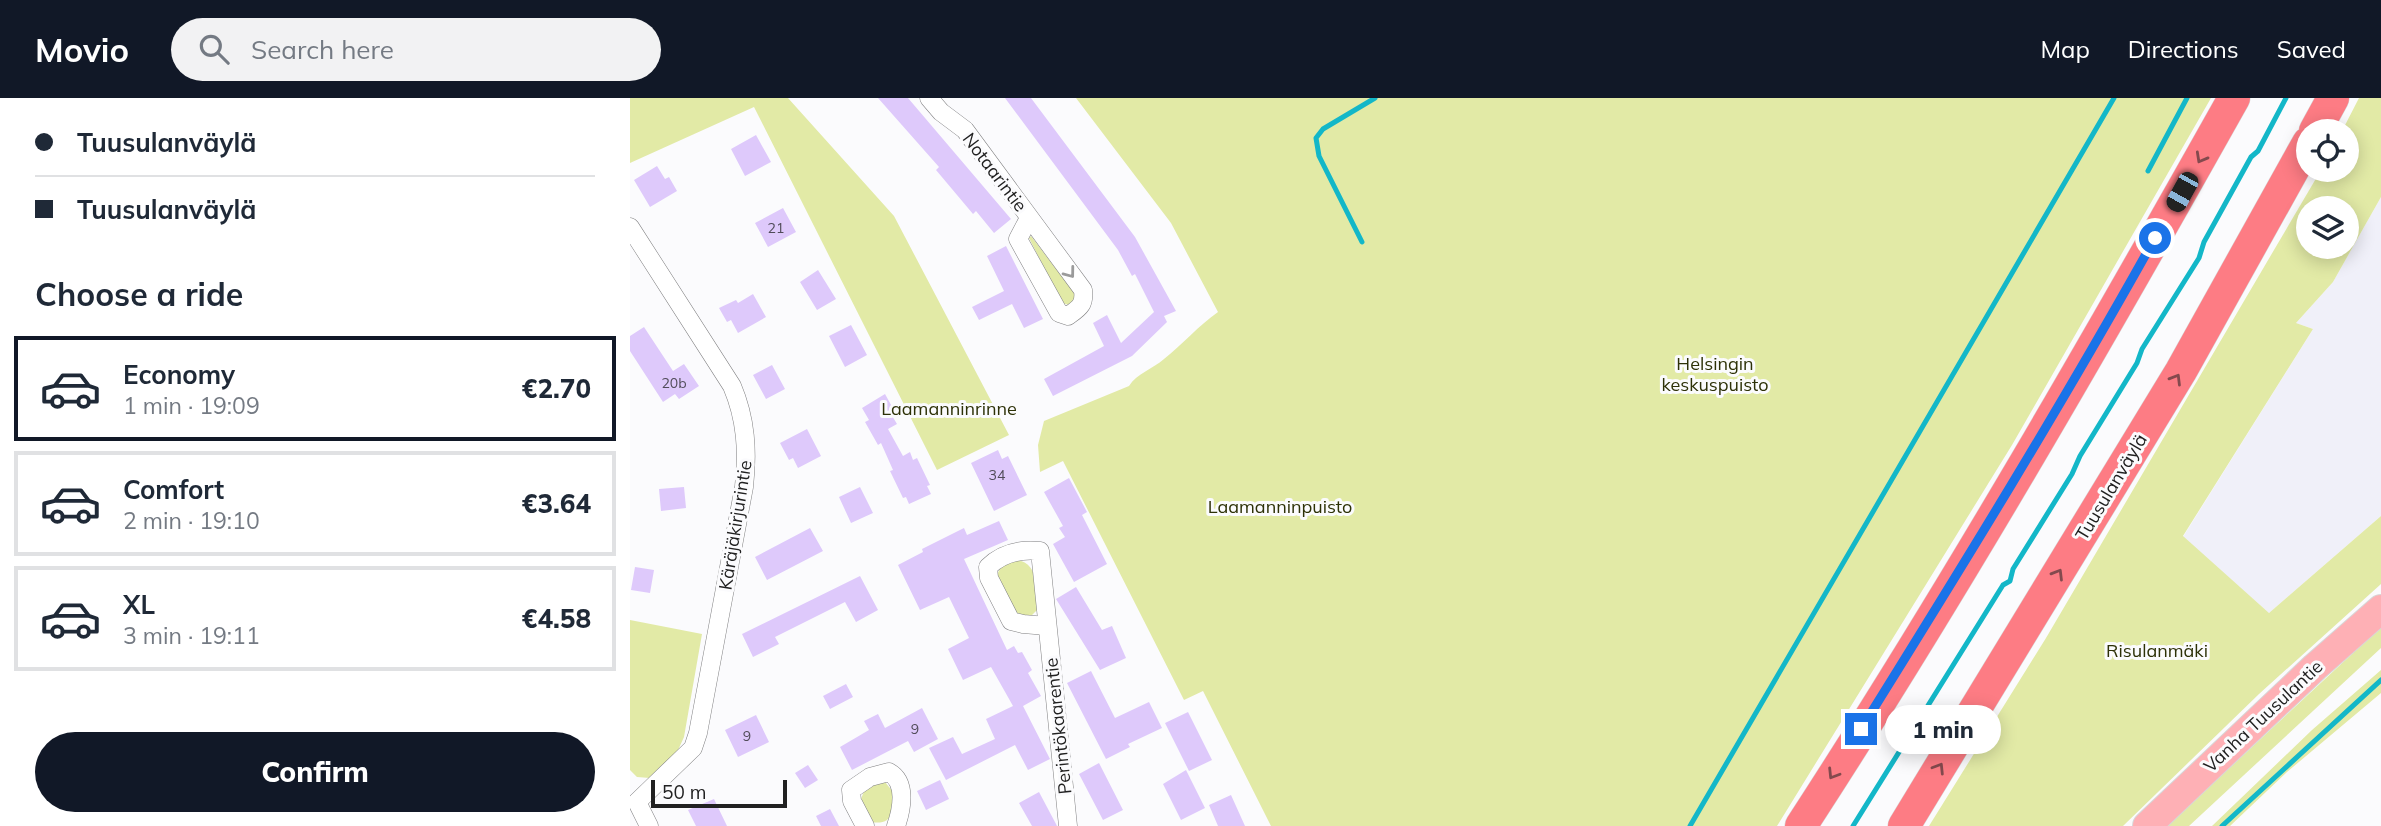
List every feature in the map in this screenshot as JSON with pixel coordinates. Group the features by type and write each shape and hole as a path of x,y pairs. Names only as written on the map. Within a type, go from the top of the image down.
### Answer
{"highway":[{"path":"1801,826 1992,518 2103,332 2234,98"},
{"path":"2322,119 2333,98"},
{"name":"Tuusulanväylä","path":"1904,826 2181,371 2296,165"}],"main road":[{"name":"Vanha Tuusulantie","path":"2147,826 2315,667 2381,609"}],"street":[{"name":"Notaarintie","path":"929,98 941,112 965,130 1083,290 1084,300 1081,307 1068,316 1059,313 1018,239 1029,218"},
{"name":"Käräjäkirjurintie","path":"630,228 732,386 740,405 747,448 744,487 698,733 693,748 634,795 649,826"},
{"name":"Perintökaarentie","path":"1047,626 1011,621 989,578 988,567 994,561 1023,549 1040,551 1068,826"},
{"path":"865,826 852,801 851,790 870,777 889,772 897,777 901,786 900,814 896,826"}],"shaded area":[{"path":"2381,197 2381,516 2269,613 2183,537 2313,329 2296,323 2333,282 2346,259 2359,259 2359,236"}],"green space":[{"name":"Laamanninrinne","path":"630,98 788,98 894,216 1009,435 937,470 754,107 630,163"},
{"name":"Helsingin keskuspuisto","path":"1076,98 2211,98 2012,445 1777,826 1271,826 1203,691 1184,700 1063,461 1040,472 1038,445 1044,421 1129,386 1218,312 1171,223"},
{"name":"Risulanmäki","path":"2359,98 2381,98 2381,197 2359,236 2359,196 2306,196 2314,182 2359,182 2359,119 2348,119"},
{"name":"Risulanmäki","path":"2296,213 2296,259 2346,259 2333,282 2296,323 2313,329 2183,536 2269,613 2381,516 2381,584 2259,694 2123,826 1929,826 2046,638"},
{"path":"1031,236 1076,295 1076,300 1069,305 1062,303 1029,238"},
{"path":"1018,560 1030,567 1036,580 1038,609 1031,616 1019,617 996,579 1003,566"},
{"path":"630,620 702,634 684,737 674,759 662,765 650,778 637,777 630,770"},
{"path":"2381,627 2381,648 2189,826 2167,826"},
{"path":"2381,670 2381,693 2287,772 2230,826 2212,826 2312,730"},
{"path":"885,782 894,793 891,815 884,822 870,822 861,800 864,791 869,786"}],"building":[{"path":"878,98 908,98 1011,219 994,233 976,211 973,214 936,170 939,167"},
{"path":"1005,98 1031,98 1135,237 1176,311 1164,316 1167,322 1132,356 1053,396 1044,379 1104,346 1093,323 1107,315 1121,343 1154,312 1135,274 1132,276 1118,250"},
{"path":"756,135 771,162 745,176 731,149"},
{"path":"657,166 665,179 669,177 677,191 650,207 634,180"},
{"path":"783,208 796,232 768,247 755,223"},
{"path":"1006,246 1043,319 1024,328 1012,304 979,320 972,307 1004,291 987,256"},
{"path":"818,270 836,299 817,310 800,282"},
{"path":"753,294 766,317 738,333 731,320 727,322 719,308 736,300 738,303"},
{"path":"851,325 867,355 845,367 829,336"},
{"path":"644,327 673,371 684,364 699,386 679,399 675,394 663,402 630,351 630,336"},
{"path":"772,365 785,389 766,399 753,375"},
{"path":"885,394 895,412 891,414 897,424 888,429 903,456 910,452 913,460 917,458 930,485 927,486 931,494 909,504 906,497 903,498 890,471 893,470 881,443 878,445 865,422 869,420 862,408"},
{"path":"807,429 821,456 798,468 793,458 789,460 780,443"},
{"path":"998,450 1002,459 1008,456 1027,495 994,511 971,463"},
{"path":"1069,478 1087,512 1082,515 1107,564 1074,582 1053,544 1065,537 1059,528 1063,526 1044,492"},
{"path":"684,487 686,508 661,511 659,489"},
{"path":"860,487 873,513 851,523 839,497"},
{"path":"999,521 1008,540 964,559 1007,650 1014,646 1018,653 1022,652 1032,670 1028,673 1041,696 1023,706 1050,759 1028,770 1015,745 946,780 929,748 953,737 962,754 995,739 986,719 1013,706 991,667 963,680 948,649 969,638 949,597 920,610 898,565 923,552 922,549 964,528 967,535"},
{"path":"810,528 823,551 767,580 755,557"},
{"path":"635,567 654,570 650,593 631,590"},
{"path":"860,576 878,610 856,622 845,602 775,637 779,644 753,657 742,634"},
{"path":"1076,587 1102,630 1112,626 1126,658 1100,670 1056,599"},
{"path":"1091,671 1115,718 1149,702 1162,728 1128,744 1130,747 1106,759 1067,683"},
{"path":"846,684 853,697 830,709 823,696"},
{"path":"922,708 938,739 914,752 908,741 852,770 840,747 869,730 864,721 878,714 885,728"},
{"path":"1188,712 1212,760 1189,771 1165,723"},
{"path":"756,715 769,742 738,757 725,730"},
{"path":"1099,763 1123,810 1103,820 1079,774"},
{"path":"808,765 818,780 805,788 795,773"},
{"path":"1186,770 1205,808 1181,820 1163,784"},
{"path":"940,780 949,799 926,810 917,791"},
{"path":"1039,792 1057,826 1032,826 1019,803"},
{"path":"1231,795 1245,826 1218,826 1209,805"},
{"path":"714,799 727,826 696,826 688,810"},
{"path":"830,809 839,826 821,826 816,816"}],"waterway":[{"path":"1362,242 1319,156 1316,138 1323,129 1375,98"},
{"path":"1690,826 2114,98"},
{"path":"2148,171 2187,98"},
{"path":"1853,826 2003,585 2010,581 2013,569 2072,474 2080,456 2137,363 2142,349 2199,258 2204,242 2286,98"},
{"path":"2222,826 2381,680"}],"route":[{"path":"1861,729 1985,530 2103,332 2155,238"}],"park label":[{"name":"Laamanninpuisto","path":"1280,506"}]}
